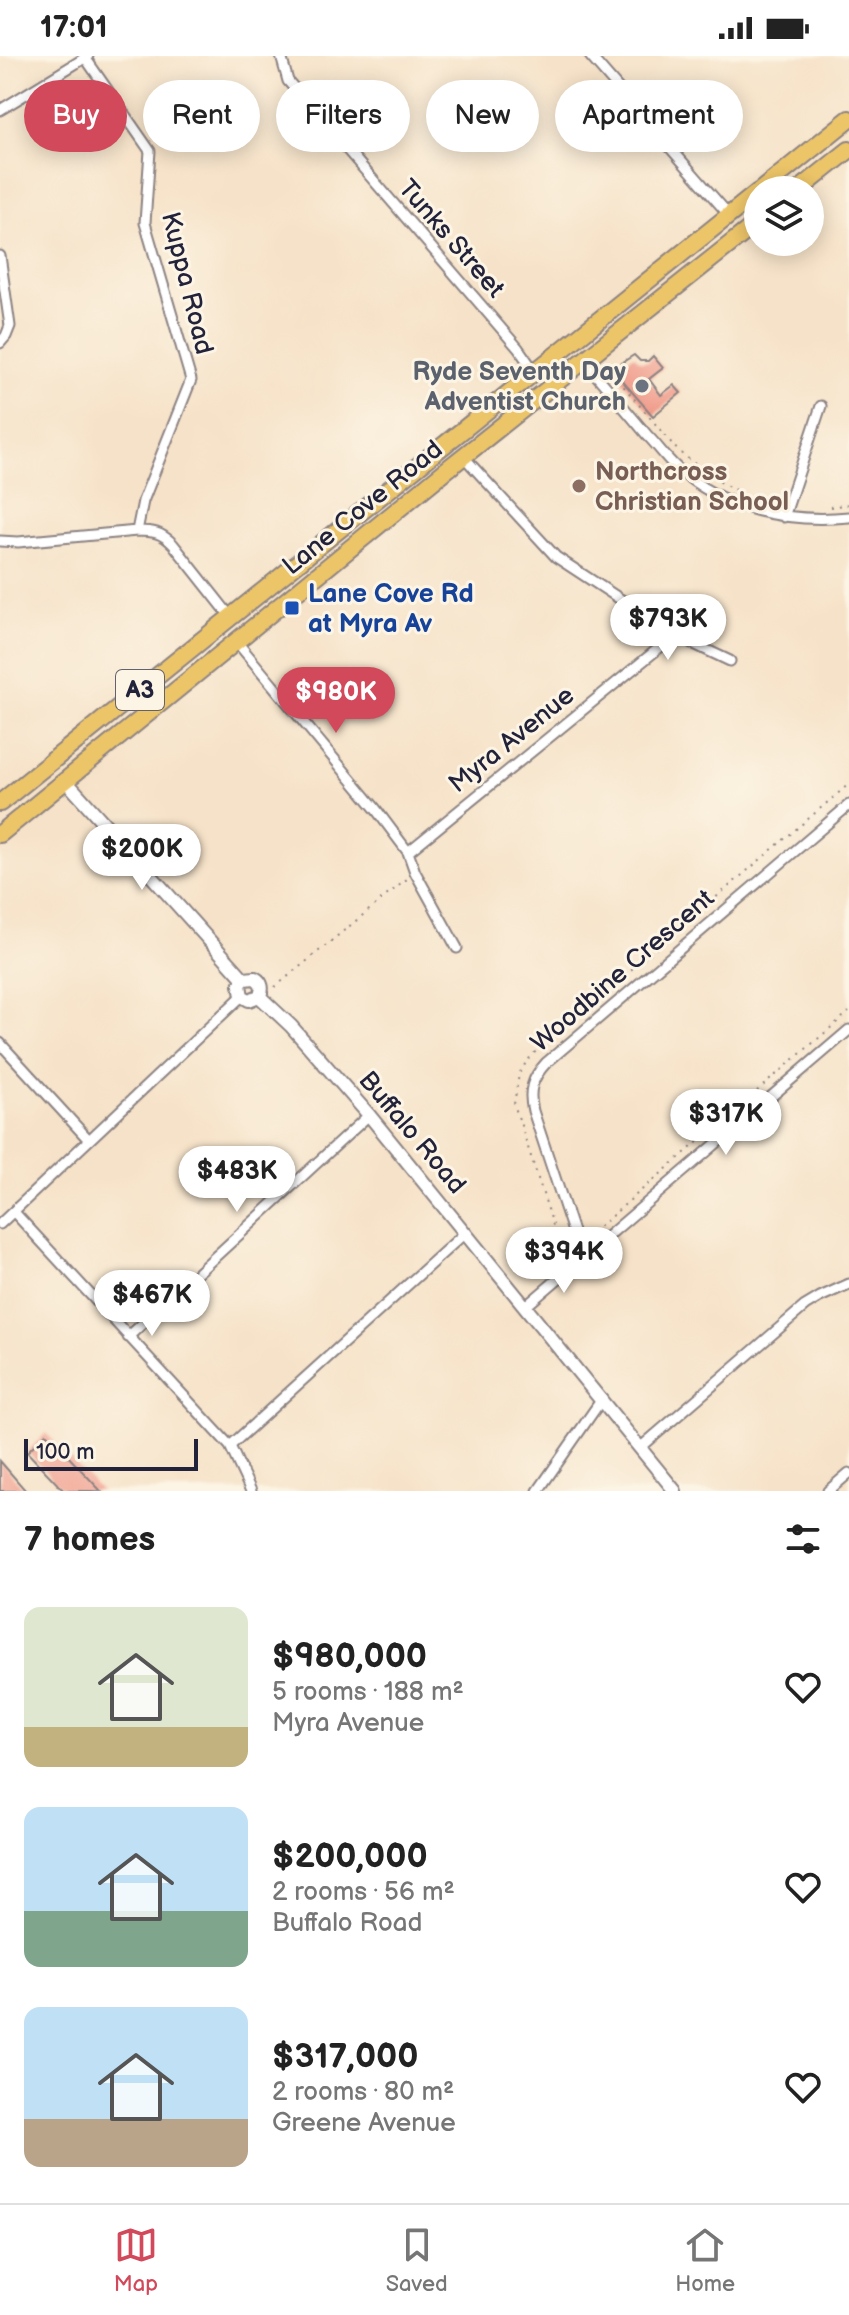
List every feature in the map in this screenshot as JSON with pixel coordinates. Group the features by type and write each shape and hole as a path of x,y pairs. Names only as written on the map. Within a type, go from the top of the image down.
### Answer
{"highway":[{"name":"Lane Cove Road","path":"778,176 849,119"},
{"path":"816,176 849,150"},
{"name":"Lane Cove Road","path":"0,803 744,203"},
{"name":"Lane Cove Road","path":"0,834 463,456 744,233"},
{"path":"50,764 66,781"}],"street":[{"path":"0,110 86,56"},
{"name":"Kuppa Road","path":"86,56 150,151 145,223 191,380 143,501 137,531"},
{"name":"Tunks Street","path":"281,56 288,81 518,348 535,372"},
{"path":"590,56 729,215"},
{"path":"0,256 10,315 10,326 0,343"},
{"path":"583,360 675,466 695,482 741,506 784,517 849,517"},
{"path":"784,517 821,406"},
{"path":"463,456 556,557 675,635 730,661"},
{"path":"0,541 155,531 164,535 230,616"},
{"name":"Myra Avenue","path":"408,852 675,635"},
{"path":"236,641 408,852 415,872 457,948"},
{"path":"66,781 244,979"},
{"name":"Woodbine Crescent","path":"582,1259 533,1111 530,1098 534,1077 546,1063 849,805"},
{"path":"255,978 260,983 262,989 259,996 249,1000 242,996 240,985 244,979 255,978"},
{"path":"0,1224 242,996"},
{"name":"Buffalo Road","path":"259,996 291,1026 369,1115 675,1491"},
{"path":"525,1307 849,1030"},
{"path":"0,1043 89,1140"},
{"path":"128,1337 369,1115"},
{"path":"14,1212 230,1446 251,1491"},
{"path":"230,1446 466,1232"},
{"path":"640,1448 805,1306 849,1284"},
{"path":"538,1491 602,1399"},
{"path":"828,1491 849,1473"}],"path":[{"path":"603,362 679,452 723,484 746,495"},
{"path":"828,507 849,504"},
{"path":"275,987 415,872"},
{"path":"587,1237 849,1012"}],"building":[{"name":"Ryde Seventh Day Adventist Church","path":"634,355 640,361 648,361 653,356 663,368 649,379 661,395 674,385 681,393 653,416 612,369"},
{"path":"46,1433 101,1491 64,1491 27,1452"},
{"path":"0,1461 26,1491 0,1491"}],"place":[{"name":"Ryde Seventh Day Adventist Church","path":"642,386"},
{"name":"Northcross Christian School","path":"579,486"},
{"name":"Lane Cove Rd at Myra Av","path":"292,608"}]}
